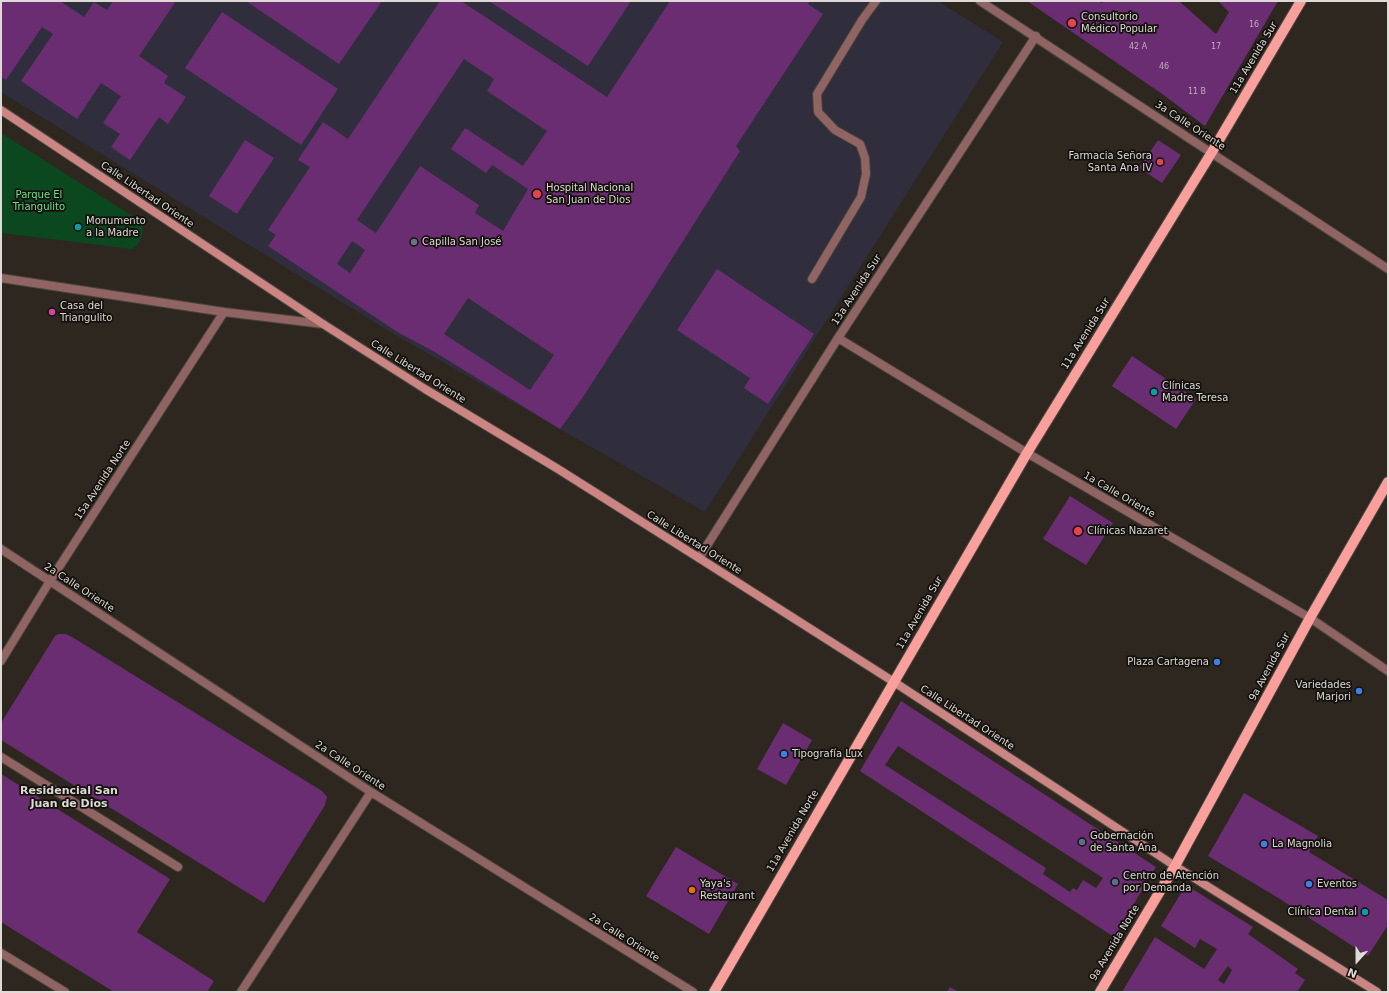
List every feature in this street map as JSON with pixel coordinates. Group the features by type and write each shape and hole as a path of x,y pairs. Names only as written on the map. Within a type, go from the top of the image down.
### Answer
{"main road":[{"name":"11a Avenida Sur","path":"894,682 1027,453 1212,152 1302,1"},
{"name":"Calle Libertad Oriente","path":"1,110 323,324 425,389 558,469 699,558 894,682 1176,866 1377,992"},
{"name":"9a Avenida Sur","path":"1176,866 1310,618 1388,482"},
{"name":"11a Avenida Norte","path":"714,992 894,682"},
{"name":"9a Avenida Norte","path":"1100,992 1176,866"}],"street":[{"path":"812,279 861,197 866,174 865,158 860,144 835,130 818,112 817,94 862,20 876,1"},
{"name":"3a Calle Oriente","path":"980,1 1036,36 1388,269"},
{"name":"13a Avenida Sur","path":"699,558 838,338 1036,36"},
{"path":"1,278 224,312 323,324"},
{"name":"15a Avenida Norte","path":"1,661 50,581 224,312"},
{"name":"1a Calle Oriente","path":"838,338 1027,453 1310,618 1388,671"},
{"name":"2a Calle Oriente","path":"1,549 371,792 693,992"},
{"path":"1,757 178,867"},
{"path":"241,992 371,792"},
{"path":"1,953 65,992"}],"shaded area":[{"name":"Hospital Nacional San Juan de Dios","path":"1,1 938,1 1003,42 705,512 392,333 1,92"}],"green space":[{"name":"Parque El Triangulito","path":"1,133 142,222 143,230 138,244 132,249 1,233"}],"building":[{"path":"1,1 60,1 84,17 94,2 107,10 113,1 176,1 139,56 168,76 164,83 186,97 168,124 159,117 130,160 111,147 120,134 103,123 121,96 101,83 77,119 21,81 53,34 42,27 6,80 1,77"},
{"path":"246,1 382,1 339,64"},
{"path":"440,1 461,1 607,97 670,1 810,1 808,4 823,14 736,146 740,151 654,287 583,397 560,429 433,351 399,333 268,246 276,235 268,230 310,167 298,160 323,122 348,139","holes":["464,59 494,79 487,91 547,131 523,166 465,128 451,149 486,173 492,165 528,189 503,231 475,213 479,205 420,166 376,233 357,220","352,241 365,250 350,273 337,264","468,298 554,355 530,390 444,334"]},
{"path":"489,1 631,1 588,66"},
{"path":"1027,1 1098,1 1102,3 1104,1 1179,1 1216,34 1229,12 1218,1 1278,1 1205,126 1165,96"},
{"path":"222,12 338,89 301,145 185,68"},
{"path":"245,140 274,158 237,214 209,196"},
{"name":"Farmacia Señora Santa Ana IV","path":"1158,140 1181,155 1162,183 1139,168"},
{"path":"717,269 814,334 768,404 744,388 750,378 677,330"},
{"name":"Clínicas Madre Teresa","path":"1132,356 1196,399 1176,429 1112,386"},
{"name":"Clínicas Nazaret","path":"1070,496 1113,523 1086,565 1043,539"},
{"path":"58,634 66,634 72,637 322,791 327,797 325,805 264,903 1,740 1,723 55,636"},
{"name":"Gobernación de Santa Ana","path":"901,701 1156,867 1114,937 860,771","holes":["898,746 1103,878 1096,888 1083,880 1077,890 1073,888 1070,892 1043,874 1046,868 885,765"]},
{"name":"Tipografía Lux","path":"783,723 812,740 786,785 757,769"},
{"path":"1,774 170,879 137,932 214,981 207,992 114,992 1,922"},
{"path":"1244,793 1318,836 1309,852 1388,900 1388,925 1368,956 1280,899 1208,856"},
{"name":"Yaya's Restaurant","path":"676,847 738,884 709,934 646,896"},
{"path":"1186,885 1253,927 1248,934 1298,969 1295,973 1305,980 1297,992 1122,992 1155,937 1204,969 1217,949 1200,939 1195,948 1161,926","holes":["1228,966 1232,970 1224,984 1218,980"]},
{"path":"950,987 959,992 947,992"}],"place":[{"name":"Consultorio Médico Popular","path":"1072,23"},
{"name":"Farmacia Señora Santa Ana IV","path":"1160,162"},
{"name":"Hospital Nacional San Juan de Dios","path":"537,194"},
{"name":"Monumento a la Madre","path":"78,227"},
{"name":"Capilla San José","path":"414,242"},
{"name":"Casa del Triangulito","path":"52,312"},
{"name":"Clínicas Madre Teresa","path":"1154,392"},
{"name":"Clínicas Nazaret","path":"1078,531"},
{"name":"Plaza Cartagena","path":"1217,662"},
{"name":"Variedades Marjori","path":"1359,691"},
{"name":"Tipografía Lux","path":"784,754"},
{"name":"Gobernación de Santa Ana","path":"1082,842"},
{"name":"La Magnolia","path":"1264,844"},
{"name":"Centro de Atención por Demanda","path":"1115,882"},
{"name":"Eventos","path":"1309,884"},
{"name":"Yaya's Restaurant","path":"692,890"},
{"name":"Clínica Dental","path":"1365,912"}],"district":[{"name":"Residencial San Juan de Dios","path":"69,797"}]}
